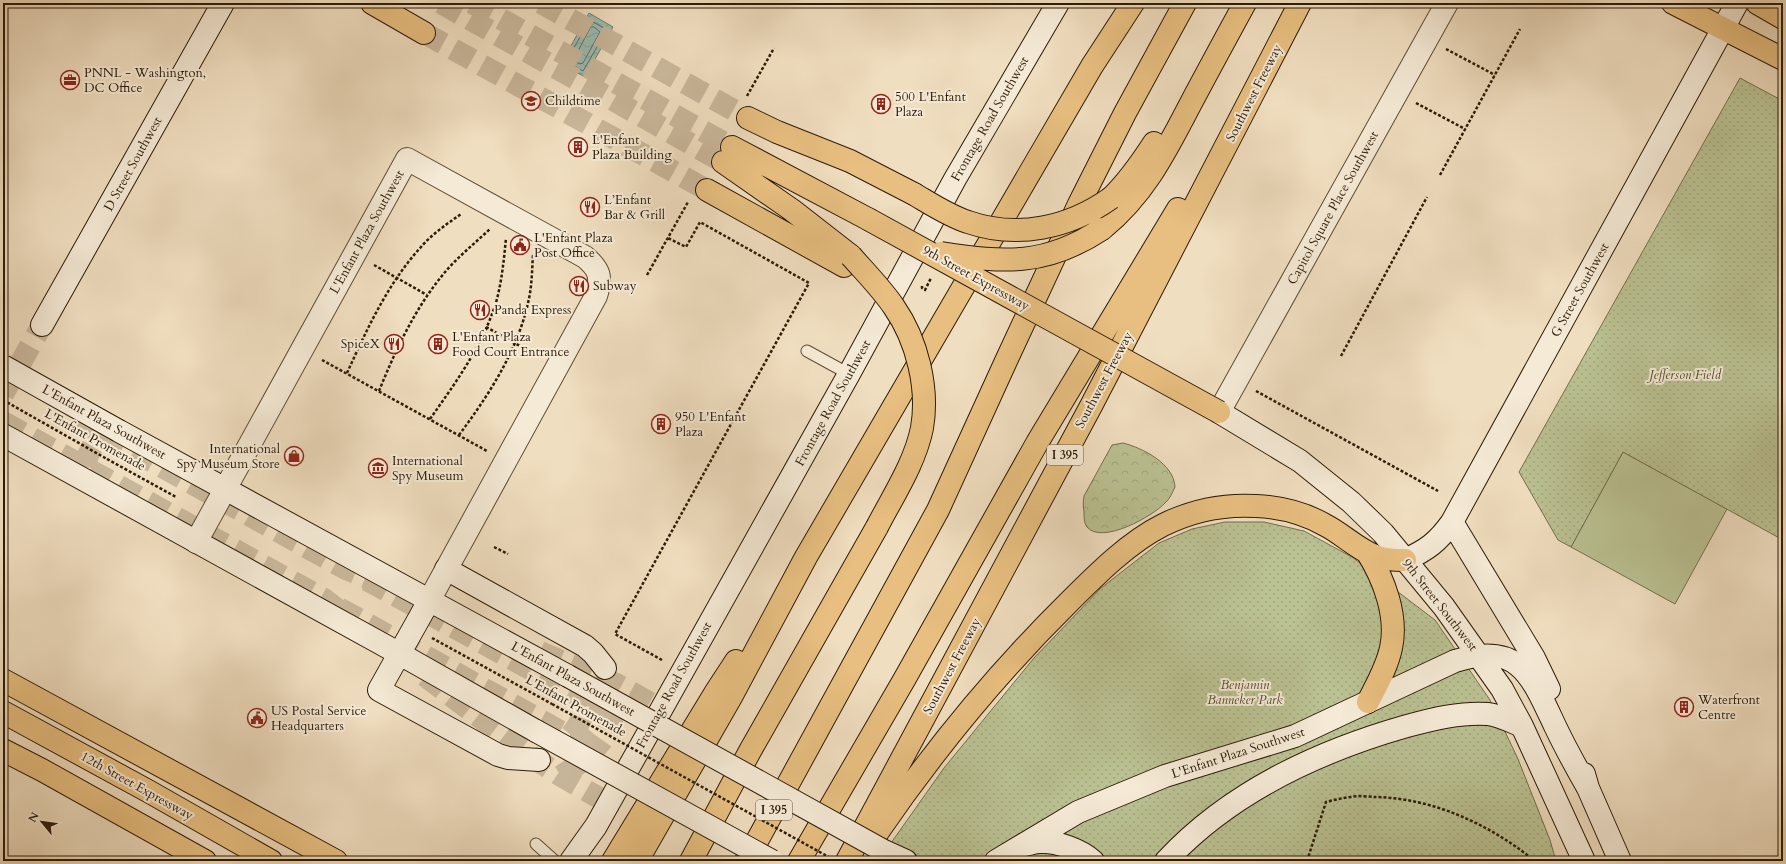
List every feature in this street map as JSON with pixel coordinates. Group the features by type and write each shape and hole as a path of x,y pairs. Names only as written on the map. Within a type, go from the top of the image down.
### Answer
{"main road":[{"path":"372,3 424,33"},
{"path":"637,861 731,697 806,557 1092,66 1133,3"},
{"name":"I 395","path":"746,861 938,510 1079,204 1125,113 1185,3"},
{"path":"926,250 992,260 1030,259 1048,256 1072,247 1102,229 1117,217 1144,186 1178,128 1245,3"},
{"name":"Southwest Freeway","path":"848,861 1091,406 1300,3"},
{"path":"1673,3 1783,59"},
{"path":"1757,3 1783,18"},
{"path":"748,118 777,132 850,161 949,214 968,222 1009,230 1032,230 1060,224 1090,212 1110,198 1123,186 1135,171 1224,40"},
{"path":"799,861 900,687 1063,399 1278,46"},
{"name":"9th Street Expressway","path":"848,261 792,210 727,155 868,219 1219,412"},
{"path":"691,861 750,751 877,527 911,461 922,428 923,412 921,376 917,355 903,321 893,306 848,261 707,190"},
{"path":"857,861 936,751 995,679 1088,583 1142,537 1162,525 1181,516 1216,507 1234,506 1275,508 1309,516 1338,532 1378,558 1405,560"},
{"path":"1367,552 1377,568 1384,584 1393,630 1392,648 1386,666 1368,702"},
{"path":"613,861 717,690 806,557"},
{"path":"3,680 336,861"},
{"name":"12th Street Expressway","path":"3,712 148,791 271,861"},
{"path":"3,745 42,770"},
{"path":"3,750 42,770 205,861"},
{"path":"674,861 750,751"}],"street":[{"name":"D Street Southwest","path":"42,325 224,3"},
{"name":"Frontage Road Southwest","path":"571,861 590,835 849,374 955,179 1058,3"},
{"name":"Capitol Square Place Southwest","path":"1219,412 1446,3"},
{"name":"G Street Southwest","path":"1405,560 1429,548 1452,522 1737,3"},
{"name":"L'Enfant Plaza Southwest","path":"196,542 407,159 585,257 598,270 600,278 596,296 379,690 498,756 539,760"},
{"name":"L'Enfant Plaza Southwest","path":"3,366 226,490 430,599 884,851 906,861"},
{"name":"9th Street Southwest","path":"1219,412 1300,461 1323,479 1368,518 1444,607 1502,689 1522,726 1584,861"},
{"path":"3,435 772,861"},
{"path":"1452,522 1534,658 1574,742 1588,788 1620,861"},
{"path":"446,569 585,646 593,653 605,668"},
{"name":"L'Enfant Plaza Southwest","path":"996,861 1058,822 1132,788 1164,776 1295,736 1454,661 1478,655 1491,654 1503,657 1517,665 1528,674 1536,686 1566,748 1588,788"},
{"path":"1166,861 1179,847 1199,830 1243,798 1274,779 1336,750 1393,730 1460,715 1490,714 1522,726"},
{"name":"L'Enfant Plaza Southwest","path":"1022,846 1040,842 1053,843 1078,851 1094,861"}],"lane":[{"path":"808,351 849,374"},
{"path":"536,844 555,861"}],"path":[{"path":"1440,175 1520,29"},
{"path":"1446,49 1495,75"},
{"path":"1415,103 1465,130"},
{"path":"1340,356 1427,197"},
{"path":"347,374 371,321 396,278 421,246 442,228 468,210"},
{"path":"662,660 615,634 809,283 700,222 686,248 668,238"},
{"path":"379,391 406,332 427,295 446,270 495,225"},
{"path":"430,419 464,369 486,327 497,299 502,275 507,232"},
{"path":"459,435 492,388 515,343 528,303 534,246"},
{"path":"372,265 427,295"},
{"path":"927,278 922,288 925,290 934,274"},
{"path":"486,327 539,357"},
{"path":"321,359 493,454"},
{"path":"1254,390 1438,492"},
{"name":"L'Enfant Promenade","path":"3,400 176,497"},
{"path":"494,547 508,554"},
{"name":"L'Enfant Promenade","path":"432,638 836,861"},
{"path":"1307,861 1326,802 1351,796 1396,798 1446,810 1481,825 1518,847 1536,861"}],"green space":[{"name":"Jefferson Field","path":"1740,78 1783,101 1783,540 1623,452 1571,547 1558,540 1519,472"},
{"path":"1123,443 1131,445 1156,458 1169,471 1175,487 1167,501 1150,515 1127,527 1115,531 1104,533 1094,532 1087,527 1085,522 1083,506 1084,496 1112,445"},
{"path":"1623,452 1727,509 1675,604 1571,547"},
{"name":"Benjamin Banneker Park","path":"1225,522 1264,522 1304,531 1352,557 1435,620 1490,700 1518,759 1550,840 1556,861 883,861 891,843 944,768 1034,658 1101,588 1159,543 1192,529"}],"water":[{"path":"589,13 613,27 585,77 561,64"}],"tunnel":[{"path":"441,3 723,162"},
{"path":"472,3 732,147"},
{"path":"541,3 748,118"},
{"path":"424,33 707,190"},
{"path":"3,394 42,325"},
{"path":"76,419 344,568 382,584"},
{"path":"3,422 324,599 350,619"},
{"path":"85,467 91,449 102,434"},
{"path":"367,580 576,694 583,704 583,710 581,720 571,735"},
{"path":"339,608 569,736 582,736 594,725 603,701 607,678"},
{"path":"540,652 618,685 661,709"},
{"path":"425,676 525,752 561,776 608,803"},
{"path":"561,776 590,754 607,733 612,720 616,693"}],"place":[{"name":"PNNL - Washington, DC Office","path":"70,80"},
{"name":"Childtime","path":"531,101"},
{"name":"500 L'Enfant Plaza","path":"881,104"},
{"name":"L'Enfant Plaza Building","path":"578,147"},
{"name":"L’Enfant Bar & Grill","path":"590,207"},
{"name":"L'Enfant Plaza Post Office","path":"520,245"},
{"name":"Subway","path":"579,286"},
{"name":"Panda Express","path":"480,310"},
{"name":"SpiceX","path":"394,344"},
{"name":"L'Enfant Plaza Food Court Entrance","path":"438,344"},
{"name":"950 L'Enfant Plaza","path":"661,424"},
{"name":"International Spy Museum Store","path":"294,456"},
{"name":"International Spy Museum","path":"378,468"},
{"name":"Waterfront Centre","path":"1684,707"},
{"name":"US Postal Service Headquarters","path":"257,718"}]}
